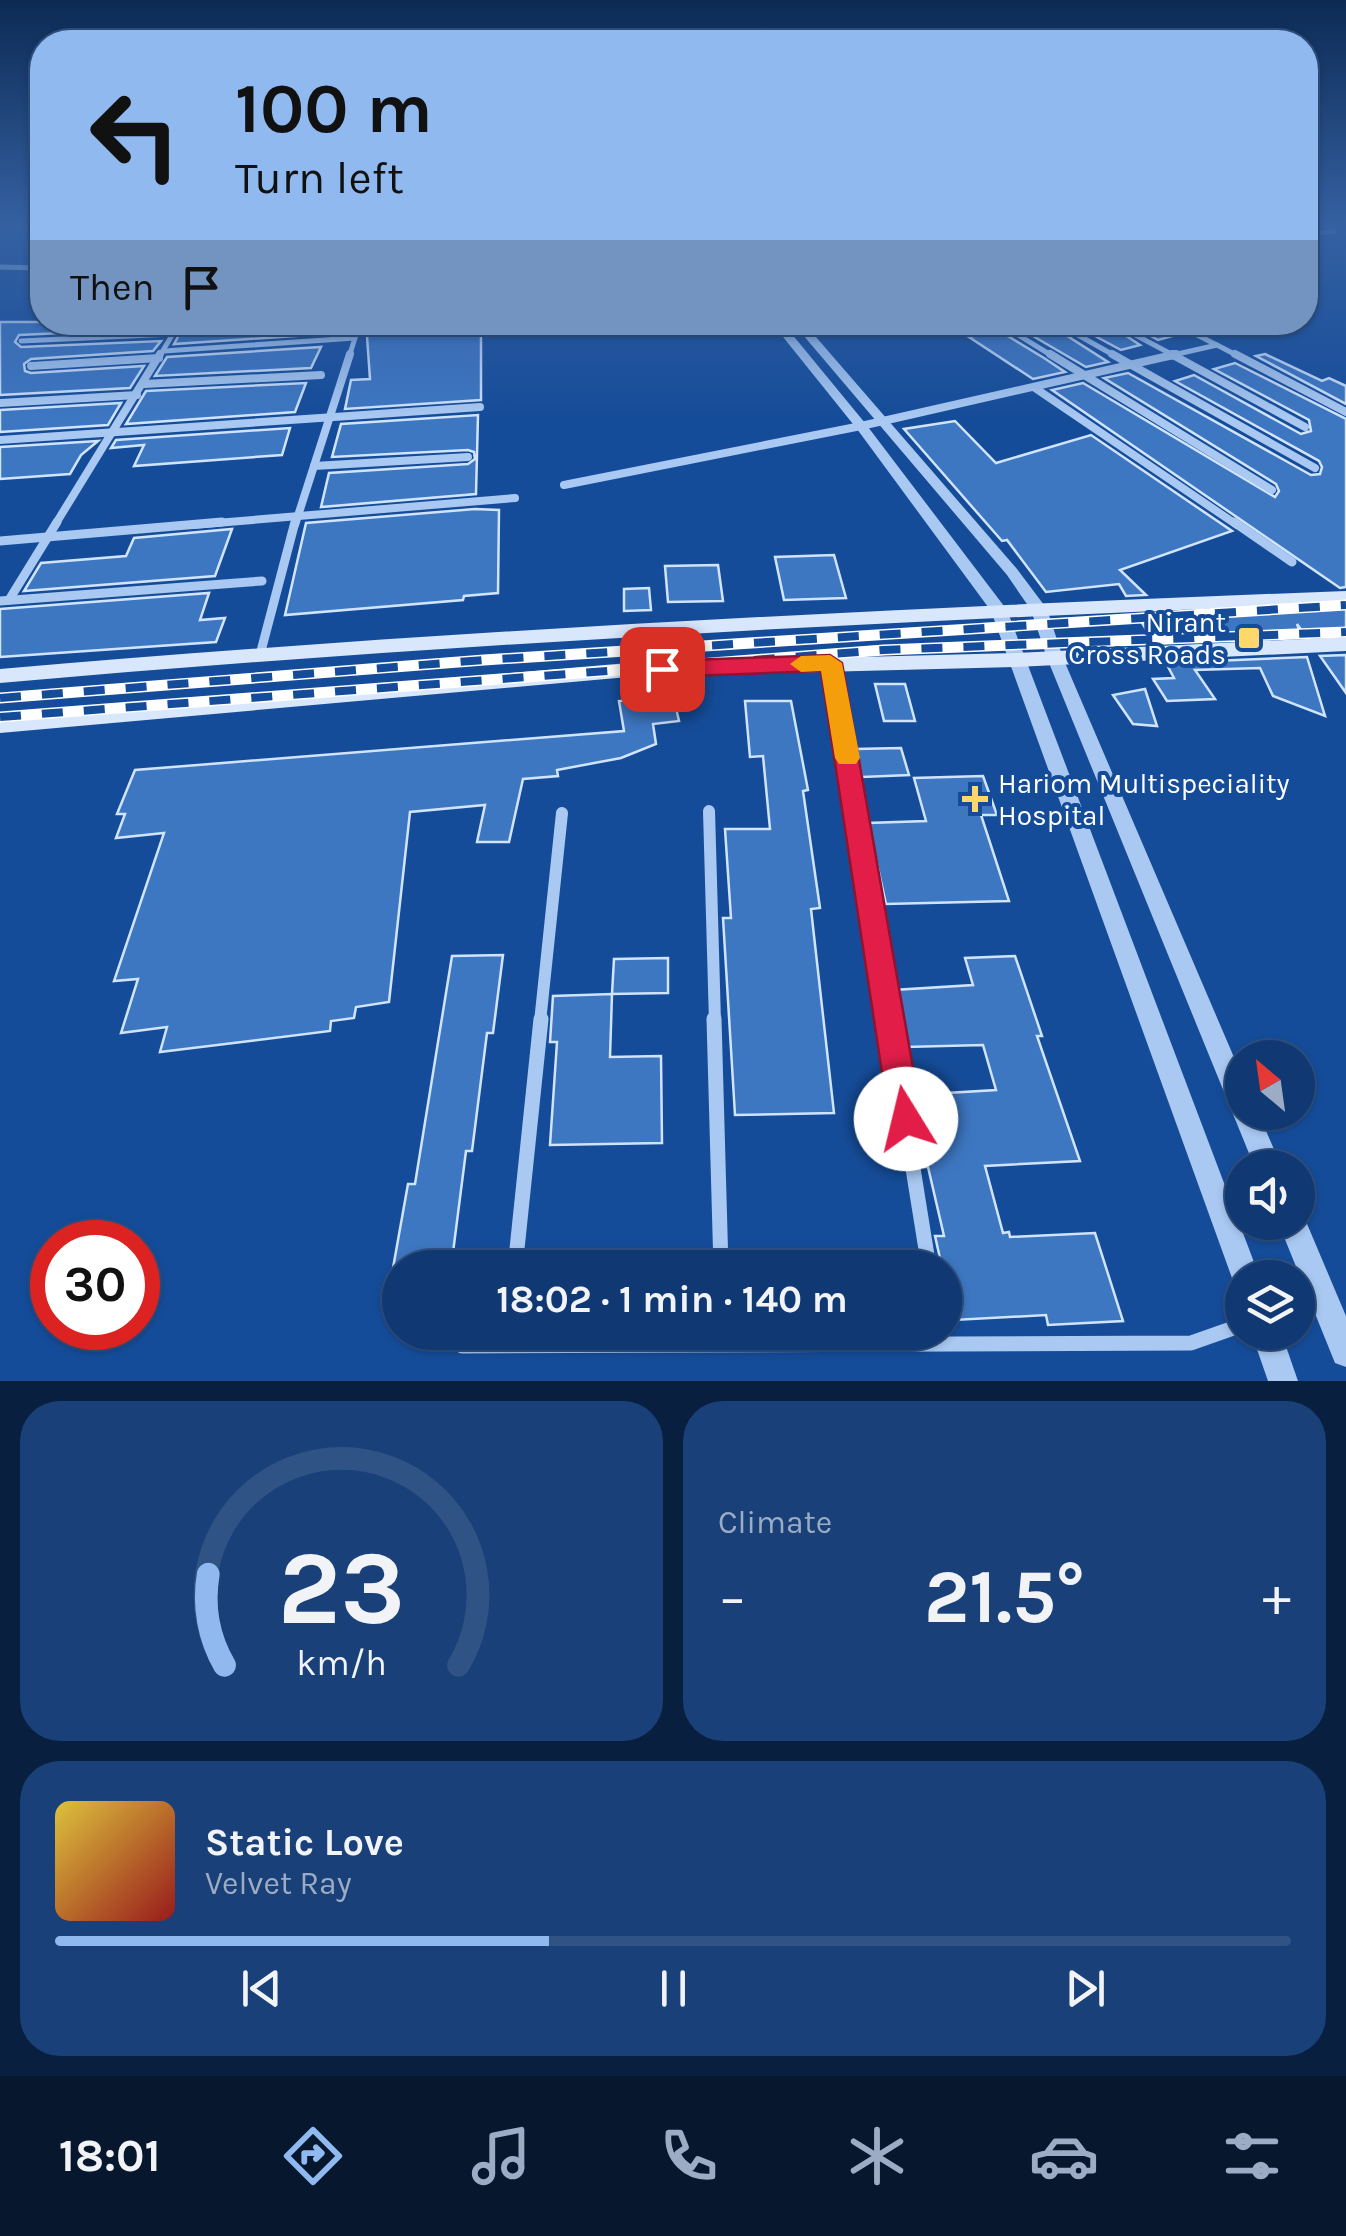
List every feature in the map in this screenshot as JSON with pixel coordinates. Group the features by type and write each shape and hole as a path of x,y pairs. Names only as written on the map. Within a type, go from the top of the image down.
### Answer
{"main road":[{"path":"0,676 261,652 999,610 1346,597"},
{"path":"0,725 628,670 1015,660 1346,644"}],"street":[{"path":"21,342 153,335"},
{"path":"5,601 117,429 172,335"},
{"path":"261,652 298,513 356,335"},
{"path":"787,335 862,426 999,610 1239,1260"},
{"path":"808,335 1012,572 1039,609 1055,658 1225,1064"},
{"path":"1018,335 1272,490"},
{"path":"1078,335 1315,468"},
{"path":"1136,335 1305,427"},
{"path":"1197,335 1346,412"},
{"path":"31,366 355,338"},
{"path":"564,486 883,422 1217,345"},
{"path":"144,384 320,375"},
{"path":"1035,388 1292,562"},
{"path":"0,403 137,395"},
{"path":"0,440 330,414 480,408"},
{"path":"314,466 468,457"},
{"path":"0,541 298,513 515,498"},
{"path":"5,601 262,581"},
{"path":"830,663 926,1250"},
{"path":"709,811 721,1250"},
{"path":"517,1250 562,812"},
{"path":"1299,1240 1346,1352"},
{"path":"962,1338 1191,1343 1225,1331"},
{"path":"1273,1350 1284,1381"}],"building":[{"path":"0,322 30,322 30,334 19,335 15,342 21,347 161,341 153,351 31,359 24,364 25,371 31,373 144,366 130,388 0,395"},
{"path":"179,335 310,335 174,344"},
{"path":"367,335 481,335 481,400 345,409 351,380 370,379"},
{"path":"1006,335 1065,372 1033,379 969,337"},
{"path":"1031,335 1066,335 1108,362 1086,367"},
{"path":"1093,335 1125,335 1140,345 1121,350"},
{"path":"1149,335 1176,335 1158,340"},
{"path":"321,347 311,368 155,376 167,357"},
{"path":"1265,354 1322,381 1329,378 1346,386 1346,404 1256,356"},
{"path":"1235,363 1346,419 1346,587 1340,588 1052,390 1083,383 1275,497 1279,491 1276,484 1104,378 1128,373 1311,475 1320,474 1319,461 1175,381 1194,375 1301,434 1311,431 1309,420 1214,369"},
{"path":"306,383 295,412 126,424 146,391"},
{"path":"121,403 108,425 0,432 0,410"},
{"path":"478,415 476,494 321,507 329,473 468,464 475,459 474,452 468,450 332,457 341,424"},
{"path":"955,421 996,463 1091,435 1232,531 1120,570 1146,595 1126,596 1119,584 1046,592 1007,540 1002,541 904,429"},
{"path":"290,428 282,455 134,466 144,445 111,448 116,440"},
{"path":"98,441 81,455 70,474 0,479 0,447"},
{"path":"499,510 498,593 464,596 463,600 285,615 306,523"},
{"path":"232,529 215,576 24,591 41,563 126,556 134,538"},
{"path":"834,555 846,598 784,600 775,557"},
{"path":"718,565 723,601 668,602 665,566"},
{"path":"649,588 651,610 624,611 624,589"},
{"path":"209,593 200,620 225,618 216,642 0,657 0,609"},
{"path":"1346,607 1346,633 1305,635 1297,624 1301,635 1154,643 1138,616"},
{"path":"1346,655 1346,693 1320,656"},
{"path":"1307,657 1325,716 1273,696 1260,668 1195,670 1215,699 1167,701 1153,679 1174,678 1166,663"},
{"path":"875,684 905,684 915,721 884,721"},
{"path":"1145,689 1157,726 1133,724 1113,695"},
{"path":"673,695 679,721 653,724 656,744 621,758 557,770 558,776 523,779 509,842 477,842 485,805 410,812 389,1002 356,1007 354,1018 331,1021 330,1031 160,1052 167,1027 121,1033 138,979 114,981 164,833 116,838 125,814 117,814 135,770 624,731 619,701"},
{"path":"745,701 791,701 808,790 803,791 820,908 811,909 834,1113 735,1115 723,918 731,918 725,829 770,829 763,756 750,757"},
{"path":"901,748 909,775 862,777 856,749"},
{"path":"983,776 997,815 981,815 1009,901 886,904 868,823 926,821 914,778"},
{"path":"503,955 493,1033 487,1033 472,1151 466,1151 453,1250 396,1250 408,1184 415,1184 452,956"},
{"path":"1015,956 1042,1036 1037,1036 1080,1161 985,1166 1003,1233 1009,1232 1010,1237 1095,1233 1123,1321 1048,1325 1046,1315 962,1320 962,1250 938,1250 935,1236 944,1236 928,1167 924,1167 913,1095 996,1090 983,1045 905,1047 894,990 973,985 965,958"},
{"path":"668,958 668,993 612,994 614,959"},
{"path":"612,994 610,1057 661,1056 662,1143 550,1145 557,1042 550,1042 553,996"}],"railway":[{"path":"0,698 484,660 1346,605"},
{"path":"0,717 884,650 1346,632"}],"slow traffic":[{"path":"801,664 830,663 848,758"}],"place":[{"name":"Nirant Cross Roads","path":"1249,638"},
{"name":"Hariom Multispeciality Hospital","path":"975,799"}],"route":[{"path":"662,669 830,663 906,1119"}]}
